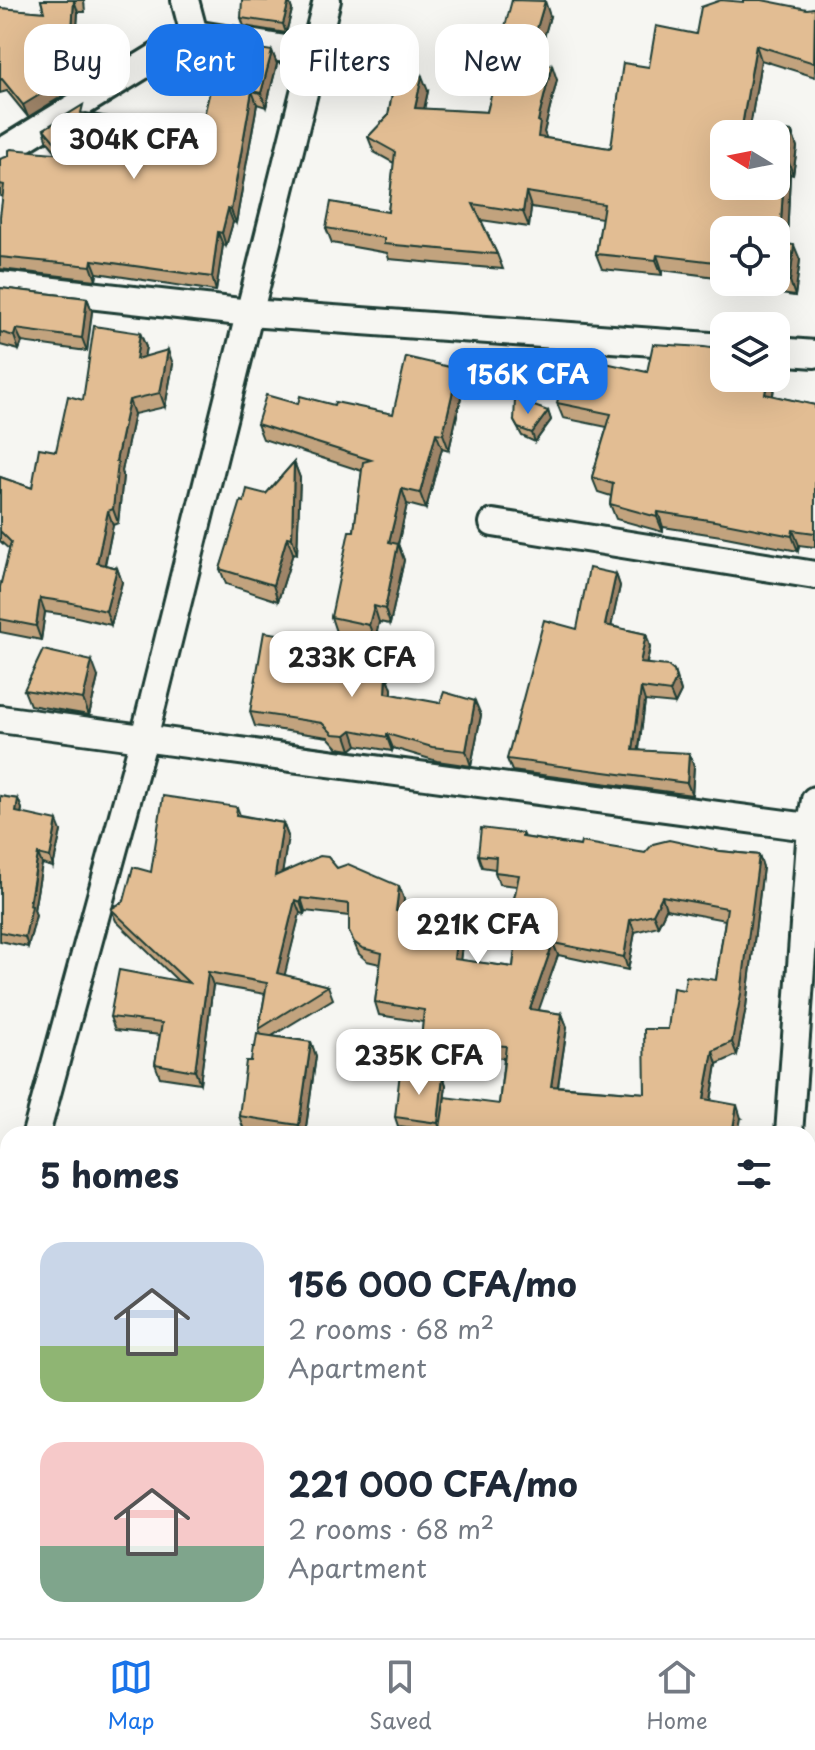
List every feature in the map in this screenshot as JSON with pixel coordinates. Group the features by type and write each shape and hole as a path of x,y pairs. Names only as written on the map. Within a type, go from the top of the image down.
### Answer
{"street":[{"path":"185,0 191,24"},
{"path":"322,24 327,0"},
{"path":"772,0 815,8"},
{"path":"0,153 146,63"},
{"path":"38,1126 144,738 304,96"},
{"path":"0,285 249,313 710,346"},
{"path":"790,352 815,354"},
{"path":"493,523 815,575"},
{"path":"0,719 813,828"},
{"path":"790,1126 815,800"}],"building":[{"path":"41,0 74,0 72,24 24,24 24,96 38,96 23,105 0,80 0,8 44,12"},
{"path":"242,0 289,1 283,24 241,18"},
{"path":"512,0 545,1 538,24 506,24"},
{"path":"721,0 762,0 815,8 814,63 756,45 743,120 710,120 710,200 782,200 781,216 710,216 710,261 657,255 656,260 596,254 604,204 526,192 523,212 473,204 497,254 384,244 384,238 326,228 331,202 388,212 395,152 368,137 388,116 392,96 418,96 415,108 487,112 491,96 544,96 538,121 538,137 609,148 623,63 649,67 656,26 696,34 701,7"},
{"path":"264,50 272,51 264,82"},
{"path":"209,96 251,96 231,210 228,209 222,233 218,232 212,277 92,260 91,266 0,257 4,185 0,184 0,159 9,156 9,150 65,154 44,129 83,105 81,113 132,121 133,118 200,133"},
{"path":"790,244 794,245 790,281"},
{"path":"0,288 87,298 82,338 16,329 14,336 0,332"},
{"path":"94,326 140,333 136,359 168,350 160,393 129,400 116,461 113,509 108,511 97,563 117,568 106,611 40,598 36,626 0,619 0,587 11,542 0,531 0,477 32,488 39,448 56,451 68,396 83,400"},
{"path":"653,344 710,348 710,392 765,392 815,405 815,533 793,530 792,536 658,512 657,517 610,504 613,484 592,477 611,414 557,403 568,355 647,372"},
{"path":"406,357 458,369 443,434 436,433 420,493 402,489 389,542 398,544 385,609 374,606 369,625 331,617 349,531 354,531 363,462 371,460 257,424 266,395 298,404 300,396 393,414"},
{"path":"515,399 548,411 532,433 518,428 514,421"},
{"path":"294,462 292,538 287,537 273,585 220,569 247,489 266,494"},
{"path":"589,568 616,574 605,625 646,634 640,663 668,666 674,671 676,679 670,692 641,688 633,750 689,753 687,783 507,759 544,620 577,629"},
{"path":"264,632 291,636 289,646 359,667 358,670 387,675 386,693 440,703 444,692 475,701 466,751 432,747 387,734 387,737 352,730 346,735 333,734 322,723 250,712"},
{"path":"43,650 92,661 83,699 24,690"},
{"path":"0,796 18,799 16,812 57,821 50,857 38,854 25,937 0,932"},
{"path":"163,796 237,807 236,815 283,823 275,876 320,856 328,857 337,868 348,864 399,886 396,911 458,923 454,959 513,967 517,931 517,903 514,899 519,875 495,872 496,857 478,855 481,828 522,833 522,837 580,846 581,842 645,853 653,844 669,840 720,851 759,855 732,1042 713,1051 704,1099 737,1105 733,1126 440,1126 445,1097 499,1104 506,1046 421,1040 424,1010 375,1002 382,953 362,948 354,942 349,932 349,904 301,898 300,902 295,900 277,973 328,986 259,1029 267,983 208,972 195,1071 155,1064 162,1023 110,1017 119,970 189,983 111,909 124,901 133,867 151,872","holes":["662,896 727,908 716,980 686,976 684,990 673,988 668,1029 644,1029 645,1093 551,1086 562,1014 530,1009 553,943 624,957 630,920 653,914"]},
{"path":"257,1034 311,1042 299,1125 239,1116 246,1061 251,1061"},
{"path":"400,1072 443,1076 438,1123 395,1117"}]}
